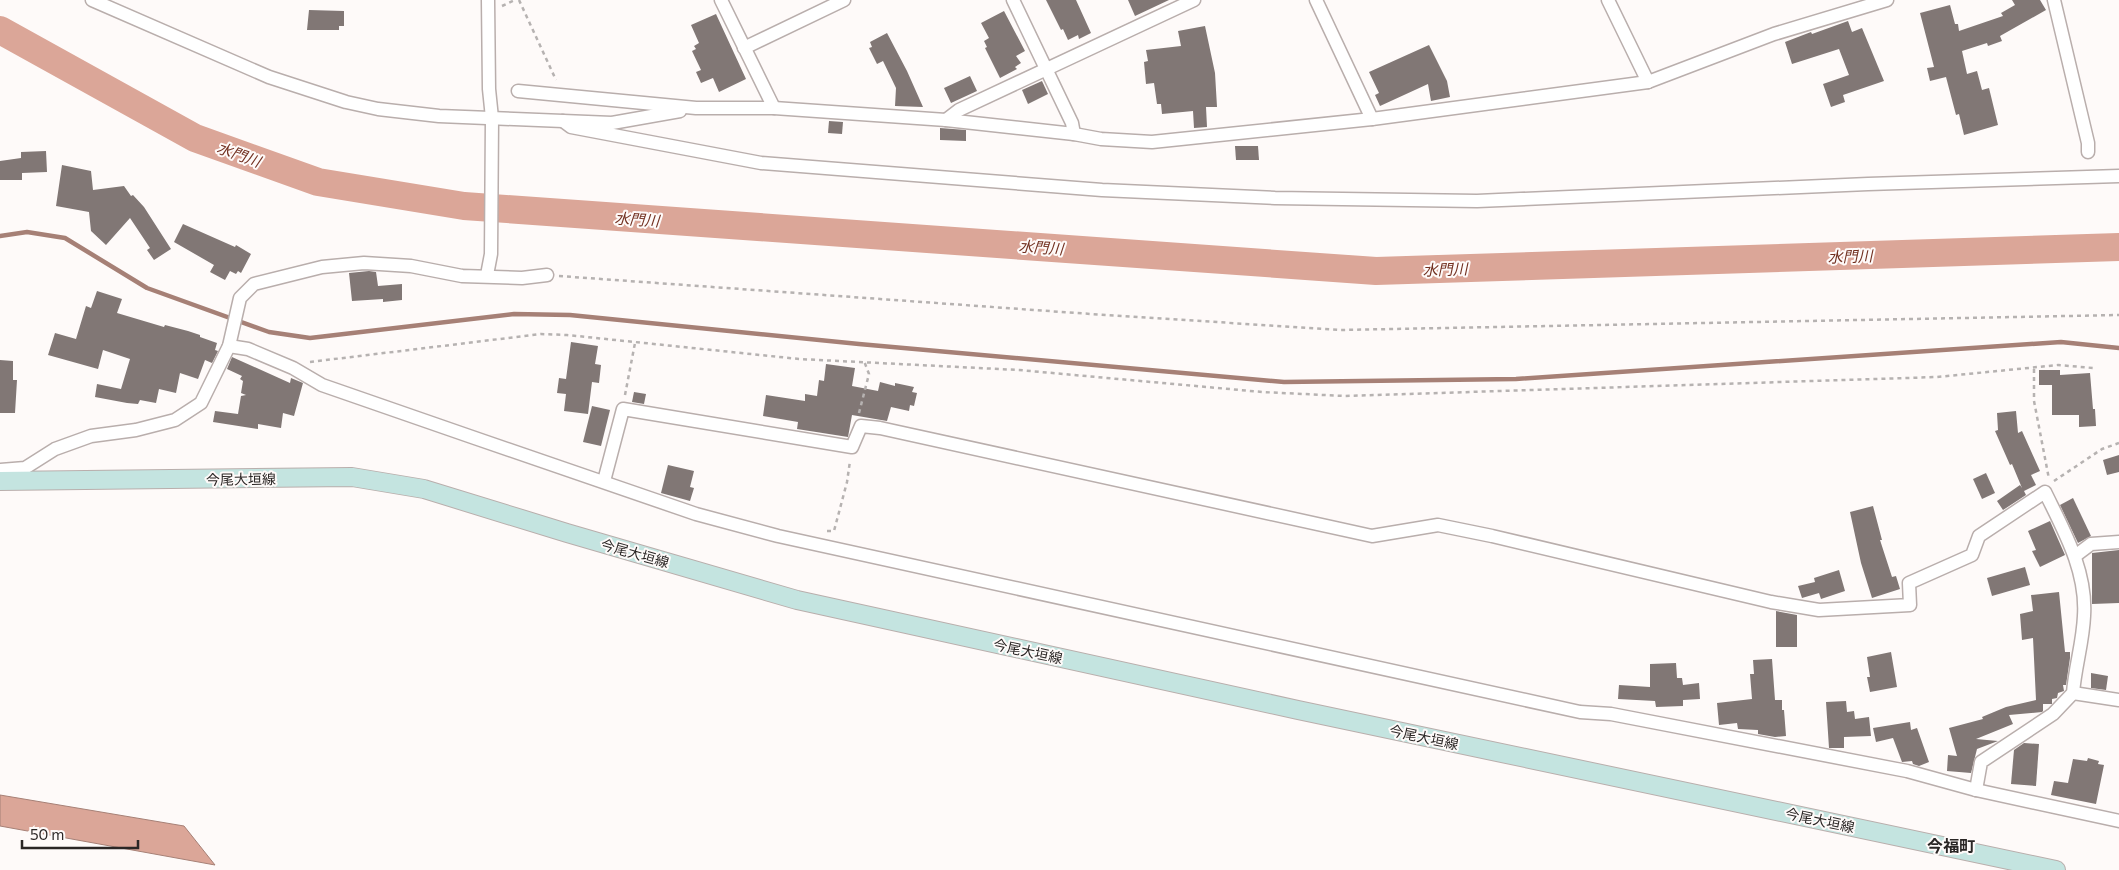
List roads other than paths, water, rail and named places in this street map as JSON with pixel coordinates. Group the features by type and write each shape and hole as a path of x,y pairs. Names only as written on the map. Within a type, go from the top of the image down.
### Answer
{"main road":[{"name":"今尾大垣線","path":"0,481 352,477 424,490 797,600 1308,712 2056,870"}],"street":[{"path":"92,0 270,77 346,102 378,109 439,116 612,123 696,108"},
{"path":"487,275 490,254 492,118 489,89 488,0"},
{"path":"721,0 774,108"},
{"path":"744,48 844,0"},
{"path":"1012,0 1072,123 1074,134"},
{"path":"946,120 959,110 1194,0"},
{"path":"1316,0 1372,119"},
{"path":"1608,0 1648,82"},
{"path":"518,91 696,108 774,108 946,120 1074,134 1101,139 1152,142 1372,119 1648,82 1849,5 1887,0"},
{"path":"2054,0 2088,143 2088,152"},
{"path":"563,121 571,127 761,163 1102,190 1275,198 1477,202 1868,184 2119,176"},
{"path":"0,470 25,468 55,449 91,436 136,430 175,420 201,402 230,342 240,298 254,284 322,267 364,263 411,266 462,276 487,275 522,278 548,275"},
{"path":"230,342 293,368 322,385 696,514 778,536 1580,712 1621,716 1908,772 1976,790 2119,821"},
{"path":"604,481 623,409 852,447 862,426 918,436 1372,536 1438,525 1772,602 1819,610 1910,605 1909,583 1972,555 1980,536 2045,492 2075,556 2083,591 2084,617 2075,669 2074,692 2052,714 1981,762 1976,790"},
{"path":"2075,556 2091,544 2119,542"},
{"path":"2074,692 2119,700"}],"waterway":[{"name":"水門川","path":"0,30 195,138 318,182 464,206 1376,271 2119,247"},
{"path":"0,236 27,232 65,238 147,288 269,332 310,338 514,314 570,315 859,344 1284,382 1516,379 2061,342 2119,348"}],"district":[{"name":"今福町","path":"1951,845"}]}
